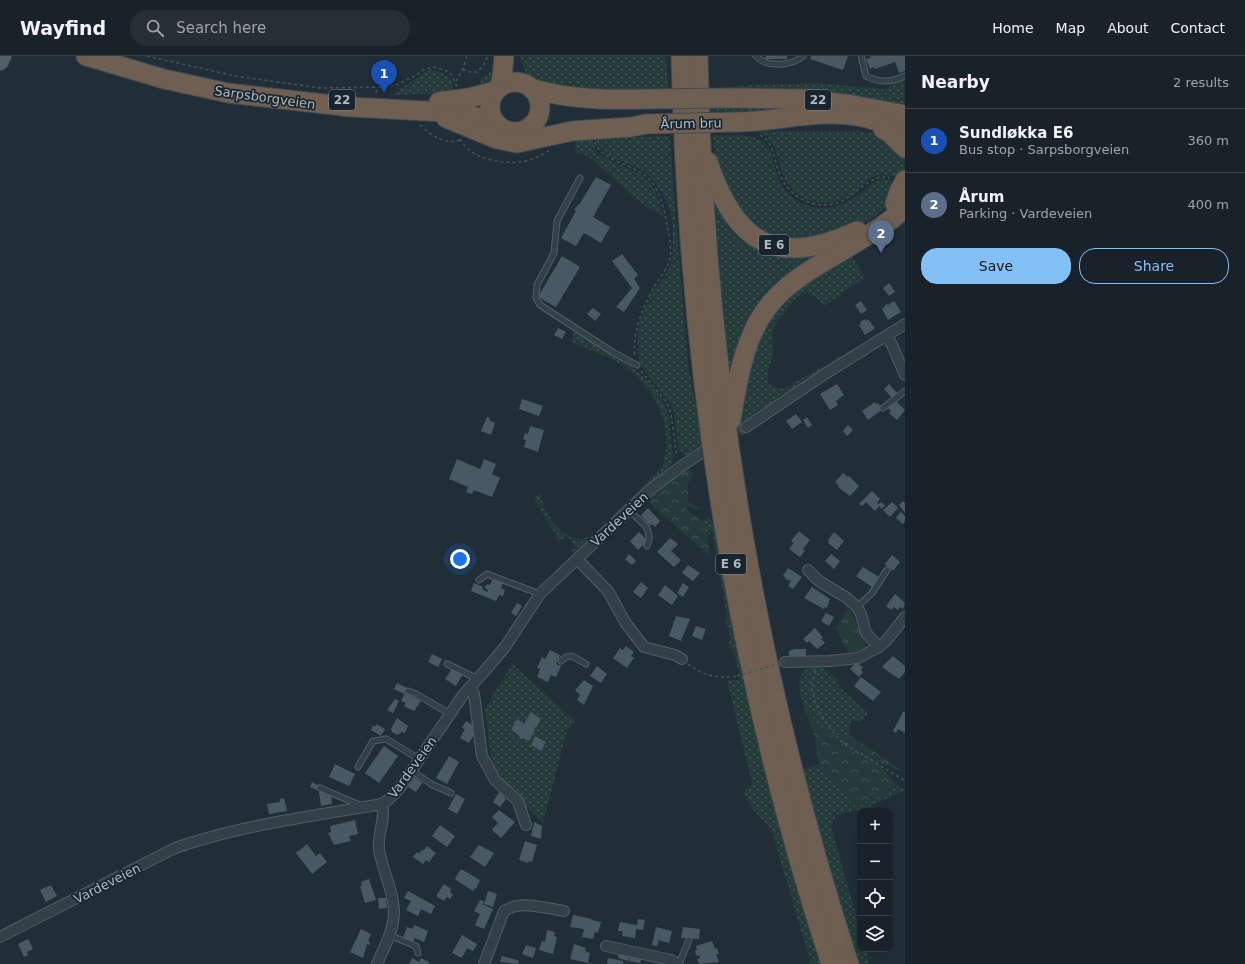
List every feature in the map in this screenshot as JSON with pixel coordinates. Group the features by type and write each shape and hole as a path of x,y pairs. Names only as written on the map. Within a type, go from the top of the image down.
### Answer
{"highway":[{"name":"Sarpsborgveien","path":"86,56 164,79 228,93 316,104 398,110 463,112 496,123"},
{"name":"Sarpsborgveien","path":"113,56 157,70 230,86 317,98 394,103 452,101 483,95 498,89"},
{"path":"496,123 492,117 490,103 498,89 502,77 504,56"},
{"path":"514,56 528,86 540,102 540,109 535,122 530,127"},
{"name":"E 6","path":"672,56 681,86"},
{"name":"E 6","path":"681,56 681,86 688,217 699,340 725,530 749,655 775,768 802,868 831,964"},
{"name":"E 6","path":"698,56 701,142 711,297 728,441 756,605 781,720 808,825 849,964"},
{"name":"22","path":"498,89 511,82 528,86"},
{"name":"Årum bru","path":"528,86 564,97 584,99 806,98 852,104 905,115"},
{"name":"22","path":"398,110 412,115 443,117 491,137 511,143 529,141 572,131 631,127 646,124"},
{"name":"Årum bru","path":"646,124 763,121 816,115 854,115"},
{"name":"22","path":"854,115 881,122 905,132"},
{"path":"854,115 890,133 905,148"},
{"name":"22","path":"496,123 501,128 516,132 530,127 566,122 630,122 646,124"},
{"name":"E 6","path":"701,142 716,184 734,217 750,235 779,247 797,248 837,239 872,222 902,202"},
{"name":"E 6","path":"728,441 745,351 755,327 770,304 797,278 892,220 902,202 899,179"}],"main road":[{"path":"0,62 3,56"}],"street":[{"path":"746,426 905,324"},
{"path":"886,336 892,345 905,375"},
{"name":"Vardeveien","path":"0,937 175,848 230,833 382,804 388,800 470,687 505,647 540,594 652,488 683,465 704,452"},
{"path":"577,559 608,591 625,622 644,647 675,655 682,659"},
{"path":"808,570 819,580 847,598 857,607 861,614 866,633 879,647"},
{"path":"785,662 830,661 858,658 879,647 886,641 905,617"},
{"path":"470,687 474,694 482,756 495,780 518,801 526,824"},
{"path":"377,964 389,935 394,912 379,850 379,837 384,810 382,804"},
{"path":"484,964 504,911 509,907 519,905 564,911"},
{"path":"606,946 671,960 678,964"}],"lane":[{"path":"756,56 770,64 798,61 803,56"},
{"path":"861,56 866,76 870,78 877,80 897,80 905,76"},
{"path":"580,178 557,221 554,253 537,285 536,298 540,305 614,353 637,365"},
{"path":"883,408 905,391"},
{"path":"629,510 646,526 650,538 647,546"},
{"path":"857,607 872,593 887,570"},
{"path":"479,580 487,574 540,594"},
{"path":"561,661 566,657 572,656 586,664"},
{"path":"447,664 478,679"},
{"path":"408,692 416,694 450,714"},
{"path":"358,768 373,741 386,739 419,759"},
{"path":"411,770 431,784 451,793"},
{"path":"320,788 364,807"},
{"path":"389,935 416,946 418,953"},
{"path":"678,964 689,940"}],"path":[{"path":"147,56 203,70 272,82 320,88 344,86 377,88 396,85 430,67 440,68 447,71 456,81 458,93"},
{"path":"456,81 463,69 467,56"},
{"path":"463,69 469,72 477,72 483,66 488,56"},
{"path":"376,93 377,88"},
{"path":"415,122 440,140 447,142 460,140"},
{"path":"759,134 771,145 783,183 797,197 812,204 831,205 840,202 855,194 874,178 880,176 899,179"},
{"path":"594,138 596,146 601,153 635,168 649,179 659,193 666,223 670,259 646,300 634,348 637,365 667,403 671,414 676,456 683,465"},
{"path":"682,659 694,669 709,676 727,678 785,662"},
{"path":"830,661 817,668 812,678 816,703 824,721 842,743 905,781"}],"green space":[{"path":"495,56 495,83 480,86 480,79 492,71"},
{"path":"520,56 665,56 669,91 605,92 537,82 526,71"},
{"path":"428,70 438,71 450,77 455,93 392,95"},
{"path":"905,81 905,110 731,92 735,86 816,83 883,89"},
{"path":"826,104 711,117 710,105"},
{"path":"756,131 858,131 875,133 905,157 905,172 901,179 881,174 875,176 855,192 840,200 823,203 812,201 798,194 789,185 783,175 773,144 766,136"},
{"path":"713,135 746,136 756,138 764,143 773,159 779,179 784,189 793,198 806,205 822,208 837,206 851,199 880,180 888,180 900,185 888,205 869,221 842,232 782,242 741,218 715,157"},
{"path":"670,136 688,364 703,446 688,455 682,454 679,449 673,407 640,365 638,356 639,327 648,300 671,264 673,237 670,210 652,178 636,167 607,155 602,151 595,138"},
{"path":"592,139 597,153 640,174 647,180 654,188 659,200 663,217 640,202 587,155 576,153 575,141"},
{"path":"713,188 735,226 818,250 821,260 781,287 730,389"},
{"path":"850,253 865,277 824,306 816,297 807,293 793,301 776,323 774,328 773,353 768,370 768,380 774,387 782,389 854,349 741,422 740,399 751,346 783,295"},
{"path":"574,330 625,362 648,382 658,394 668,414 673,455 669,469 577,553 574,554 570,551 577,548 567,536 559,541 534,498 540,493 546,511 558,528 566,534 574,538 583,538 593,535 662,467 666,439 665,425 661,412 647,387 620,363 572,342"},
{"path":"688,469 694,473 688,483 688,501 698,508 699,511 688,506 686,510 703,521 702,528 709,535 707,538 710,557 645,499"},
{"path":"709,517 715,527 824,964 811,964 772,832 752,808 744,791 752,784 727,680 740,680 734,653 729,645 730,634 726,622 727,615 712,531 709,535 702,528 703,521"},
{"path":"849,608 867,648 848,653 836,628"},
{"path":"821,662 822,667 840,681 838,686 868,713 860,722 851,719 849,734 838,740 821,725 817,728 807,708 805,711 801,694 801,675 811,666"},
{"path":"512,664 576,722 567,731 543,823 493,773 485,709"},
{"path":"807,708 817,728 821,725 838,740 849,734 902,771 877,762 897,786 875,799 853,806 831,775 819,765 815,738 805,711"},
{"path":"819,765 831,775 853,806 875,799 897,786 905,790 867,808 857,808 857,810 837,815 831,826 857,919 857,952 866,952 870,964 858,964 802,769"}],"building":[{"path":"766,56 787,56 787,59 766,59"},
{"path":"811,56 848,56 843,70 810,59"},
{"path":"870,56 905,56 905,71 899,73 895,62 875,69 874,67 870,69 866,59 871,58"},
{"path":"596,177 611,185 593,217 610,227 601,243 584,233 576,246 561,238 576,211 574,210 579,205"},
{"path":"622,254 638,275 634,279 640,288 624,312 616,307 632,288 612,261"},
{"path":"562,256 580,267 556,307 538,297"},
{"path":"889,283 895,292 889,296 883,288"},
{"path":"861,301 867,310 861,314 855,305"},
{"path":"894,301 901,312 888,320 882,309 887,304 888,305"},
{"path":"593,308 601,314 595,321 587,314"},
{"path":"865,319 866,321 868,319 875,328 865,335 859,325 861,324 860,322"},
{"path":"558,328 566,332 562,339 554,335"},
{"path":"837,384 844,395 836,401 838,405 830,410 820,394"},
{"path":"889,384 897,393 892,398 884,389"},
{"path":"522,399 543,406 539,416 519,409"},
{"path":"895,400 905,410 897,420 889,413 891,411 888,408"},
{"path":"875,402 876,404 878,403 883,409 868,420 862,411"},
{"path":"796,414 802,422 792,429 786,421"},
{"path":"487,417 495,423 491,435 481,431"},
{"path":"807,417 812,425 808,428 803,420"},
{"path":"848,425 853,430 847,436 843,431"},
{"path":"530,426 544,430 538,452 524,447 526,440 523,439 525,433 528,434"},
{"path":"457,459 480,469 484,459 496,464 492,474 500,478 492,497 474,490 472,494 466,492 468,487 449,479"},
{"path":"843,473 848,477 849,476 859,486 850,496 838,487 839,486 835,482"},
{"path":"872,491 880,499 877,503 879,504 881,502 885,505 882,509 879,506 875,511 866,502 862,506 859,504"},
{"path":"903,501 905,503 905,513 899,505"},
{"path":"892,502 898,508 890,517 883,510"},
{"path":"648,508 660,521 655,527 652,524 650,526 641,515"},
{"path":"901,512 905,516 905,521 903,524 896,518"},
{"path":"799,531 810,540 803,549 805,551 800,557 789,549 794,543 791,541"},
{"path":"639,532 648,541 645,546 643,545 638,550 630,541"},
{"path":"834,532 844,541 837,550 828,543 828,540"},
{"path":"670,538 678,544 671,551 681,560 674,567 657,552"},
{"path":"629,554 636,561 632,565 625,559"},
{"path":"831,554 840,561 834,569 825,561"},
{"path":"892,555 900,562 893,571 885,564"},
{"path":"688,565 700,573 693,581 682,573"},
{"path":"863,567 879,577 872,587 856,576"},
{"path":"788,568 802,577 793,589 788,586 791,581 785,579 786,578 783,576"},
{"path":"493,578 503,583 501,588 505,590 503,596 499,595 496,601 471,591 474,583 483,587 482,589 487,592 488,590 485,588 487,584 490,585"},
{"path":"641,582 648,588 641,598 633,592"},
{"path":"683,583 689,587 683,597 677,593"},
{"path":"665,585 678,596 672,605 658,595"},
{"path":"812,587 830,599 827,608 825,607 824,609 804,598"},
{"path":"895,594 905,603 903,609 900,607 898,610 894,607 891,610 886,606"},
{"path":"517,603 522,606 516,616 511,613"},
{"path":"826,613 834,617 829,626 821,621"},
{"path":"676,616 690,619 681,641 669,636"},
{"path":"696,626 706,629 702,640 692,636"},
{"path":"815,628 825,643 817,649 809,641 807,643 803,639"},
{"path":"626,646 634,652 631,656 634,658 627,668 613,658 620,648 623,650"},
{"path":"795,649 806,649 806,658 795,658 795,656 789,656 789,651"},
{"path":"550,650 560,655 556,664 561,666 556,677 551,675 548,682 537,677 540,669 537,668 542,657 545,659"},
{"path":"432,654 442,659 438,667 428,662"},
{"path":"893,656 905,666 905,672 899,679 882,667"},
{"path":"857,662 863,668 861,670 863,672 859,677 850,669"},
{"path":"597,666 607,674 601,683 590,676"},
{"path":"453,667 463,674 456,686 445,679"},
{"path":"861,677 881,692 873,701 854,686"},
{"path":"584,680 593,686 584,705 577,700 580,695 575,690"},
{"path":"397,683 407,688 404,694 394,689"},
{"path":"405,693 421,701 414,711 404,706 406,703 401,701"},
{"path":"395,699 399,701 393,713 387,710"},
{"path":"531,712 541,719 536,728 534,727 535,730 529,741 523,738 520,739 519,735 511,730 517,719 524,724"},
{"path":"903,712 905,712 905,733 898,729 896,733 893,731"},
{"path":"397,718 408,726 405,733 402,732 397,735 392,732 391,729"},
{"path":"466,721 478,728 469,743 460,738 465,729 462,728"},
{"path":"376,724 385,729 381,736 371,730 373,725 375,727"},
{"path":"535,736 546,742 541,751 531,745"},
{"path":"384,746 398,756 379,783 365,773"},
{"path":"449,756 459,762 447,784 436,778"},
{"path":"335,764 355,774 349,786 329,777"},
{"path":"415,777 422,783 416,792 408,787"},
{"path":"312,782 319,786 317,790 310,787"},
{"path":"319,792 326,792 326,795 331,794 332,804 321,806"},
{"path":"499,792 505,796 504,798 506,799 500,807 493,802"},
{"path":"456,794 465,799 457,814 448,809"},
{"path":"284,798 287,811 269,814 267,804 280,802 280,799"},
{"path":"499,810 515,822 501,838 492,830 498,823 492,817"},
{"path":"355,820 358,834 349,836 351,841 334,845 328,833 331,832 330,826"},
{"path":"534,822 542,826 541,839 531,836"},
{"path":"440,825 455,836 447,847 432,836"},
{"path":"525,841 537,845 532,862 529,861 528,863 519,860"},
{"path":"307,844 316,856 320,853 327,862 312,874 296,853"},
{"path":"479,845 494,853 485,867 470,857"},
{"path":"427,846 436,853 429,862 426,860 423,864 413,857 417,852 419,854 422,850 423,851"},
{"path":"461,869 480,880 476,889 475,888 473,891 456,880 455,878"},
{"path":"369,879 376,900 365,903 360,886 362,886 361,882"},
{"path":"444,884 451,889 450,892 453,895 450,899 447,897 444,901 436,896"},
{"path":"51,885 57,896 46,902 40,890"},
{"path":"408,891 435,906 431,914 421,909 418,916 406,910 411,901 404,898"},
{"path":"488,891 497,894 493,907 484,904"},
{"path":"378,898 386,898 387,908 379,909"},
{"path":"480,900 485,902 482,904 493,909 484,929 475,925 480,914 474,911"},
{"path":"573,915 601,922 598,933 595,932 593,939 582,937 584,929 570,927"},
{"path":"638,919 645,920 643,930 636,929 635,938 622,936 623,931 618,931 620,922 637,925"},
{"path":"414,925 428,931 424,942 415,938 413,942 402,940 407,927 413,929"},
{"path":"656,927 672,931 669,943 659,940 657,946 652,945"},
{"path":"683,927 700,929 699,939 681,938"},
{"path":"361,929 371,934 368,941 370,942 369,945 367,944 363,958 350,952"},
{"path":"547,930 555,932 554,936 557,937 553,954 539,950 542,941 545,942"},
{"path":"462,935 477,944 473,951 467,948 462,958 452,953"},
{"path":"28,939 33,949 27,952 28,955 24,957 18,944"},
{"path":"712,941 719,954 716,954 719,962 699,964 697,959 700,958 699,955 696,956 696,946"},
{"path":"574,944 586,948 585,951 590,953 588,962 593,964 570,959"},
{"path":"526,945 536,948 533,958 522,954"},
{"path":"619,952 630,954 628,961 618,958"},
{"path":"631,955 642,957 640,963 629,961"},
{"path":"502,956 517,960 519,962 518,964 500,962"},
{"path":"412,958 419,962 421,958 429,962 428,964 409,964"},
{"path":"608,958 623,961 623,964 607,964"}],"tunnel":[{"path":"726,439 746,427"}],"place":[{"name":"Sundløkka E6","path":"384,93"},
{"name":"Årum","path":"881,253"}]}
